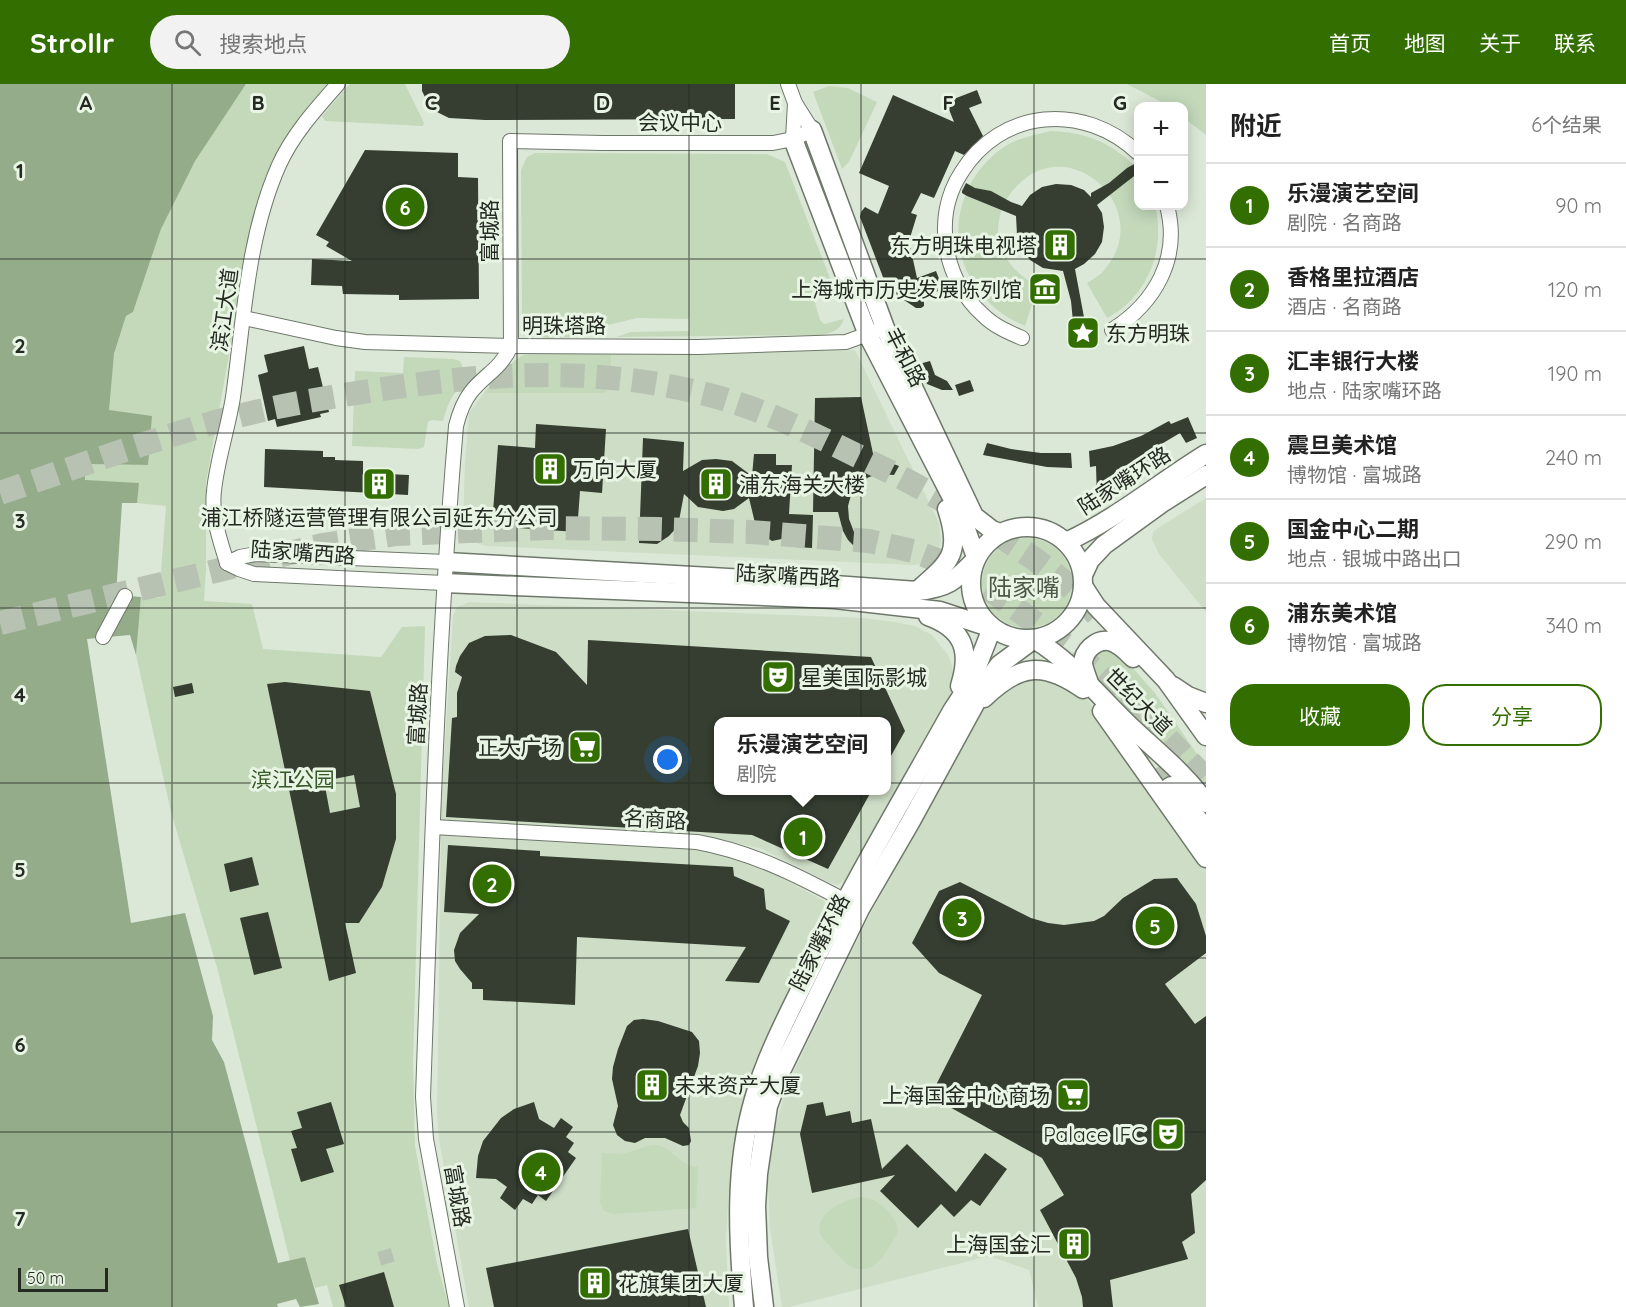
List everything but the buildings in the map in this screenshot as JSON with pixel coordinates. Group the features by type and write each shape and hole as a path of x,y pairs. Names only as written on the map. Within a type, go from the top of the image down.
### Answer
{"highway":[{"path":"1172,789 1206,835"}],"main road":[{"name":"丰和路","path":"812,130 876,331 974,516 992,530 1000,533"},
{"name":"丰和路","path":"793,139 929,452 960,513 975,559"},
{"path":"917,591 940,571 950,558 954,546 954,529 945,501 927,464 929,452"},
{"name":"陆家嘴环路","path":"1066,542 1096,528 1206,454"},
{"name":"陆家嘴环路","path":"1083,580 1090,560 1104,545 1161,503 1206,475"},
{"path":"1016,527 1034,527 1052,532 1066,542 1077,557 1083,580 1080,601 1073,615 1056,631 1034,639 1019,639 992,628 978,612 972,596 970,578 975,559 986,543 1000,533 1016,527"},
{"name":"陆家嘴西路","path":"446,562 917,591 938,589 956,580 975,559"},
{"name":"世纪大道","path":"1083,580 1096,606 1162,677 1206,736"},
{"name":"陆家嘴西路","path":"444,583 835,599 940,612 992,628"},
{"path":"897,606 932,617 948,627 959,638 966,650 966,661 952,711"},
{"name":"陆家嘴环路","path":"744,1307 738,1205 744,1149 753,1100 766,1063 952,711 971,682 992,628"},
{"name":"陆家嘴环路","path":"764,1307 758,1257 756,1206 758,1174 768,1106 785,1063 852,904 911,822 988,680 999,665 1034,639"},
{"name":"世纪大道","path":"1034,639 1052,650 1088,687 1178,770 1206,803"},
{"path":"1206,703 1181,692 1162,677 1142,668 1110,641 1103,641 1091,647 1084,657 1088,687 1206,858"},
{"path":"972,710 997,685 1027,670 1042,669 1057,673 1088,687"}],"street":[{"name":"滨江大道","path":"227,563 217,527 213,493 229,422 256,232 268,190 287,148 299,129 338,84"},
{"name":"丰和路","path":"788,84 795,103 812,130"},
{"name":"丰和路","path":"793,139 795,103"},
{"path":"1022,338 982,315 968,299 954,276 946,250 945,224 949,198 960,174 976,153 996,136 1020,124 1046,119 1067,119 1088,123 1108,130 1134,149"},
{"name":"会议中心","path":"510,141 773,143 793,139 812,130"},
{"name":"富城路","path":"457,1307 426,1139 423,1097 444,583 456,433 461,408 471,391 505,359 511,346 510,141"},
{"path":"1112,330 1142,307 1161,277 1168,256 1171,235 1168,210"},
{"name":"明珠塔路","path":"244,318 365,342 511,346 699,347 846,342 876,331"},
{"name":"陆家嘴西路","path":"227,563 240,557 256,554 446,562"},
{"name":"陆家嘴西路","path":"227,563 254,574 444,583"},
{"path":"103,637 125,596"},
{"name":"名商路","path":"433,827 697,842 726,847 756,857 852,904"}],"shaded area":[{"path":"0,84 246,84 195,161 161,229 133,312 126,316 114,354 109,410 152,416 148,465 85,464 85,480 139,483 137,503 122,503 116,595 141,597 136,655 130,635 87,639 131,923 185,913 213,1016 212,1040 224,1062 278,1263 305,1257 319,1304 300,1307 296,1299 277,1304 278,1307 0,1307"},
{"path":"855,350 939,523 941,541 939,549 935,556 926,563 914,565 487,546 479,544 466,532 463,523 469,413 486,390 521,356 528,354"},
{"path":"1206,498 1206,612 1159,554 1152,539 1153,532 1158,528"},
{"name":"正大广场","path":"469,602 863,618 895,622 915,626 932,635 948,655 954,682 949,699 844,881 838,885 762,849 726,840 696,836 440,820 453,616 457,607"},
{"path":"1039,672 1083,693 1206,861 1206,1307 1038,1307 1029,1270 989,1256 782,1307 770,1229 768,1183 773,1134 789,1081 866,922 989,700 1002,685"},
{"path":"441,834 697,848 725,852 754,863 824,901 828,911 755,1062 737,1125 726,1243 729,1307 469,1307 439,1139 437,1113"}],"green space":[{"name":"滨江公园","path":"246,84 330,84 304,113 278,150 268,172 254,217 206,482 204,601 252,604 263,649 381,657 402,627 425,626 413,1063 415,1146 437,1264 449,1307 333,1307 327,1285 315,1288 305,1257 290,1261 218,971 171,812 136,655 141,597 159,598 166,506 137,503 138,483 85,481 84,464 148,465 108,410 114,355 126,316 133,312 161,229 194,161"},
{"path":"350,84 405,84 424,123 423,126 325,121 322,116"},
{"path":"1127,84 1206,84 1206,135 1188,121 1188,102 1161,102"},
{"path":"829,86 848,88 877,102 849,162 842,169 813,92"},
{"path":"1051,131 1072,133 1109,146 1134,166 1134,210 1156,210 1158,239 1150,270 1143,285 1133,298 1107,318 1087,283 1103,271 1118,246 1120,223 1114,202 1100,184 1082,172 1061,167 1039,171 1018,185 1006,200 1001,211 998,230 1001,248 1010,264 1023,277 1038,286 1025,326 1005,315 988,301 974,285 965,266 959,246 959,224 963,203 972,181 999,150 1026,137"},
{"path":"535,153 767,154 785,162 831,281 811,289 820,320 824,324 844,319 842,323 836,330 823,335 616,337 631,332 689,331 689,319 637,318 608,325 580,337 539,337 526,327 522,320 521,170 527,157"},
{"path":"611,353 611,384 605,393 484,393 515,360 525,355"},
{"path":"404,357 460,361 464,379 450,401 443,421 428,422 424,447 419,449 352,446 355,371 403,373"},
{"path":"1027,538 1044,542 1059,551 1068,566 1072,583 1068,600 1059,615 1044,624 1027,628 1010,624 995,615 986,600 982,583 986,566 995,551 1010,542"},
{"path":"1109,646 1121,655 1155,693 1206,767 1206,796 1093,677 1087,660 1093,650"},
{"path":"657,1145 691,1166 698,1167 696,1208 613,1214 604,1211 600,1203 602,1153 623,1154"},
{"path":"862,1197 884,1208 893,1218 898,1229 878,1262 870,1267 858,1269 848,1265 825,1241 820,1233 820,1226 822,1219 833,1208"}],"tunnel":[{"path":"0,493 191,429 297,403 456,380 534,375 613,378 653,383 717,397 765,413 833,444 931,494 1013,544 1057,576 1097,615"},
{"path":"0,623 323,545 397,534 548,528 658,529 750,532 869,541 913,551 953,566 992,591 1068,647 1101,675 1118,699 1142,746 1172,789"},
{"path":"1101,675 1144,712 1206,777"},
{"path":"384,1250 389,1267"}],"place":[{"name":"浦东美术馆","path":"405,207"},
{"name":"东方明珠电视塔","path":"1060,245"},
{"name":"上海城市历史发展陈列馆","path":"1045,289"},
{"name":"东方明珠","path":"1083,333"},
{"name":"万向大厦","path":"550,469"},
{"name":"浦江桥隧运营管理有限公司延东分公司","path":"379,484"},
{"name":"浦东海关大楼","path":"716,484"},
{"name":"星美国际影城","path":"778,677"},
{"name":"正大广场","path":"585,747"},
{"name":"乐漫演艺空间","path":"803,837"},
{"name":"香格里拉酒店","path":"492,884"},
{"name":"汇丰银行大楼","path":"962,918"},
{"name":"国金中心二期","path":"1155,926"},
{"name":"未来资产大厦","path":"652,1085"},
{"name":"上海国金中心商场","path":"1073,1095"},
{"name":"Palace IFC","path":"1168,1134"},
{"name":"震旦美术馆","path":"541,1172"},
{"name":"上海国金汇","path":"1074,1244"},
{"name":"花旗集团大厦","path":"595,1283"}],"district":[{"name":"陆家嘴","path":"1024,587"}]}
